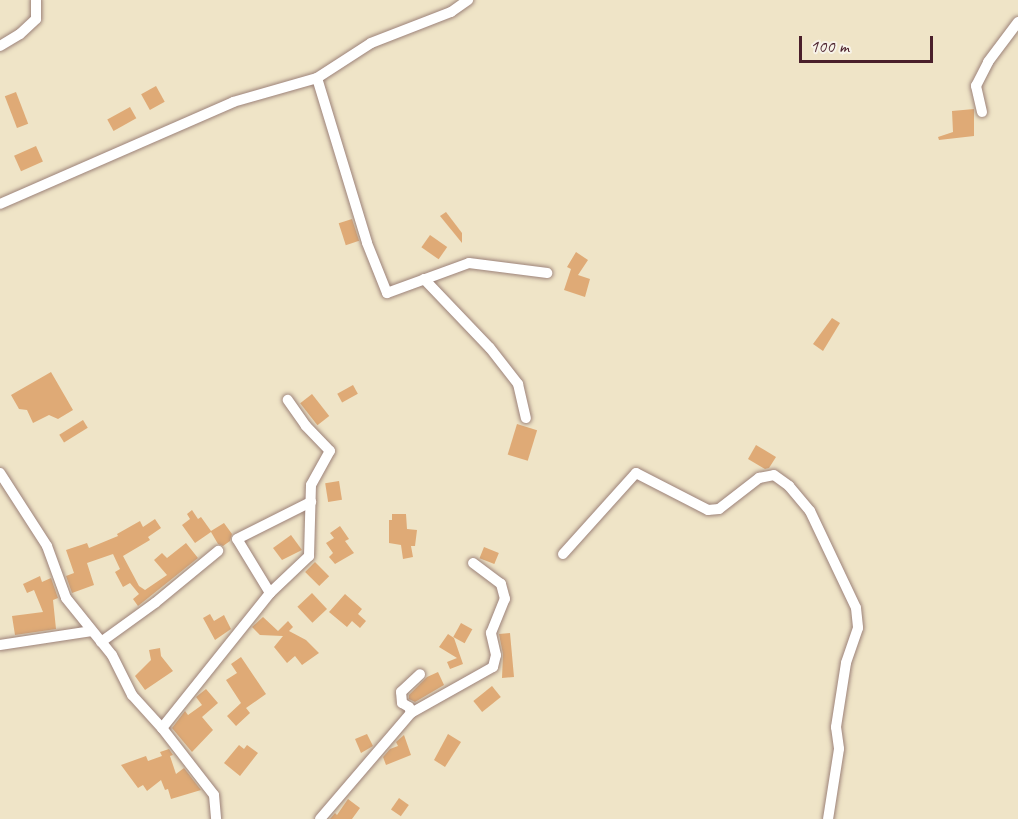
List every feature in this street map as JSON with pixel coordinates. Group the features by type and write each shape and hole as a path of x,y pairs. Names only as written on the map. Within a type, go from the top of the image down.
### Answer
{"street":[{"path":"0,46 20,34 36,19 36,0"},
{"path":"0,204 233,102 317,78 371,43 451,12 468,0"},
{"path":"982,112 976,86 988,62 1018,22"},
{"path":"317,78 367,243 387,293 469,263 547,273"},
{"path":"424,279 490,348 518,384 526,418"},
{"path":"162,728 270,593 309,556 311,485 330,451 306,426 288,400"},
{"path":"0,473 47,546 66,598 112,655 132,695 162,728 214,795 216,819"},
{"path":"563,554 636,473 708,510 719,509 759,478 774,475 789,486 810,511 856,608 858,628 846,663 836,727 839,749 828,819"},
{"path":"270,593 237,539 311,502"},
{"path":"101,642 155,603 218,551"},
{"path":"320,819 411,713 493,667 496,655 491,633 505,599 501,584 473,563"},
{"path":"0,645 92,631"},
{"path":"411,713 409,707 402,703 401,692 420,675"}],"building":[{"path":"156,86 165,102 150,110 141,94"},
{"path":"16,92 28,124 17,128 5,96"},
{"path":"130,107 136,118 114,131 107,120"},
{"path":"974,109 974,136 939,140 938,137 953,132 952,111"},
{"path":"36,146 43,162 21,171 14,156"},
{"path":"446,212 462,233 462,243 440,216"},
{"path":"352,219 359,241 346,245 339,223"},
{"path":"430,235 447,247 439,259 421,247"},
{"path":"576,252 588,260 578,275 590,279 585,297 564,290 571,269 567,267"},
{"path":"832,318 840,323 823,351 813,344"},
{"path":"51,372 73,410 58,419 49,415 33,423 27,410 19,409 11,395"},
{"path":"353,385 358,394 342,402 337,394"},
{"path":"312,394 329,416 317,425 300,403"},
{"path":"83,420 88,428 64,442 59,435"},
{"path":"517,424 537,430 528,461 508,455"},
{"path":"756,445 776,457 769,468 765,469 748,459"},
{"path":"339,481 342,500 328,502 325,483"},
{"path":"192,510 198,519 201,517 211,531 224,523 232,534 230,541 223,546 218,544 211,532 195,543 182,525 190,519 187,514"},
{"path":"392,514 406,514 407,529 417,530 415,546 411,546 413,557 403,559 401,545 389,543 389,520 392,520"},
{"path":"155,519 161,528 148,537 150,540 123,556 139,586 145,590 167,575 154,560 162,553 167,558 186,543 198,558 138,606 133,599 139,594 130,583 123,587 115,572 120,569 113,554 87,563 94,585 72,593 66,576 74,573 66,550 87,543 89,548 118,536 117,534 140,521 143,527"},
{"path":"340,526 349,539 345,541 354,553 335,564 329,557 333,553 326,543 334,538 330,533"},
{"path":"291,535 302,550 282,560 273,548"},
{"path":"484,547 499,553 494,564 480,558"},
{"path":"315,562 329,576 319,586 305,572"},
{"path":"40,576 42,582 51,578 58,598 53,600 56,629 15,635 12,616 43,612 34,590 27,593 23,584"},
{"path":"312,593 327,609 312,623 297,607"},
{"path":"345,594 362,609 358,614 366,621 360,628 352,621 347,627 329,612"},
{"path":"210,614 214,621 224,615 231,629 215,640 203,618"},
{"path":"263,617 278,631 288,621 293,627 289,631 306,640 319,653 302,665 295,656 287,663 274,647 283,636 260,635 252,627"},
{"path":"461,623 472,629 465,643 453,637"},
{"path":"510,633 514,677 502,678 503,654 499,634"},
{"path":"448,634 454,638 463,664 450,669 447,662 457,658 439,647"},
{"path":"160,648 161,656 173,671 145,690 135,676 151,660 149,650"},
{"path":"241,657 266,694 246,708 250,713 236,726 227,716 241,703 226,680 237,673 231,664"},
{"path":"438,672 444,685 415,702 409,699 409,695 427,677"},
{"path":"492,686 501,697 482,712 473,701"},
{"path":"206,689 218,703 202,717 213,730 192,752 172,728 185,711 188,715 202,705 196,697"},
{"path":"367,734 373,746 361,753 355,739"},
{"path":"448,734 461,742 445,767 434,760"},
{"path":"404,735 411,755 386,765 383,757 390,749 398,746 396,742"},
{"path":"239,745 244,749 247,745 258,753 240,776 224,763"},
{"path":"169,749 173,755 170,756 176,774 184,768 201,790 171,799 168,789 165,790 161,780 147,791 143,785 138,788 121,765 146,756 148,761 162,756 160,752"},
{"path":"399,798 409,805 401,816 391,809"},
{"path":"348,799 360,808 352,819 330,819 335,813 337,815"}]}
